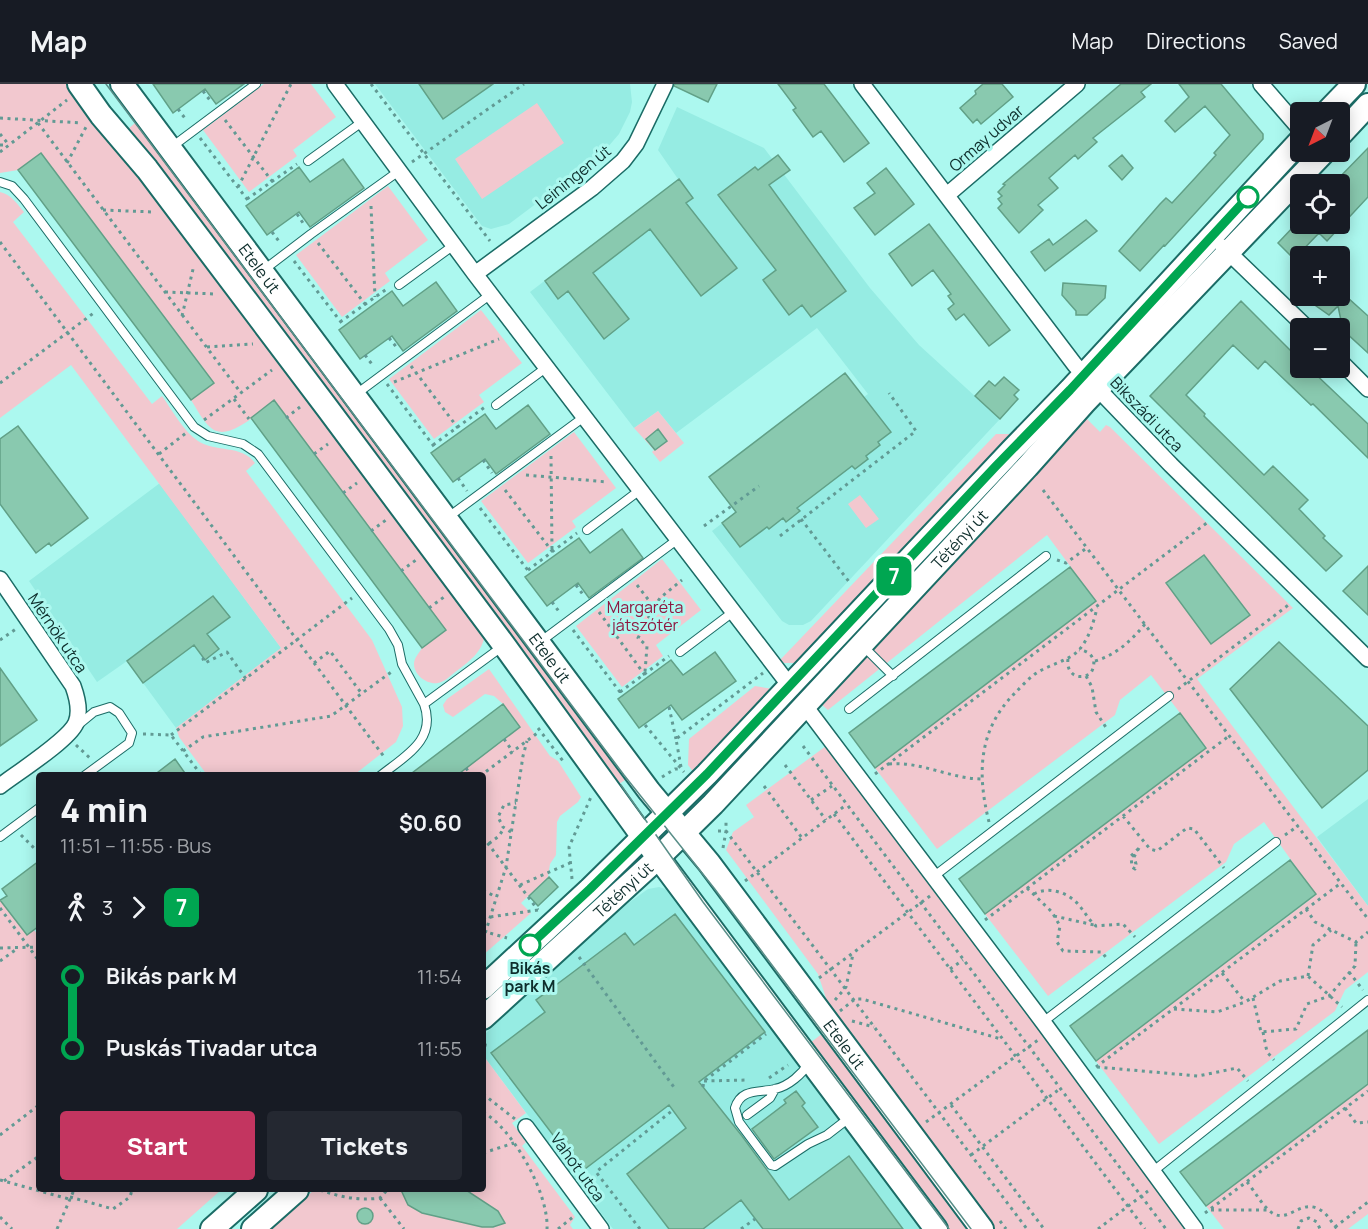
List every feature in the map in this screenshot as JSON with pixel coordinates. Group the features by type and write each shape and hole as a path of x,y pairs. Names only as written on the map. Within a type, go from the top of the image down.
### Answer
{"main road":[{"name":"Etele út","path":"122,84 539,643 668,814 709,863 982,1229"},
{"path":"1337,102 1354,84"},
{"name":"Etele út","path":"80,89 147,169 504,645 658,858 801,1062 851,1116 932,1228"},
{"path":"1350,124 1368,105"},
{"name":"Tétényi út","path":"486,1015 684,833 805,706 1091,382 1212,236 1290,152"},
{"name":"Tétényi út","path":"486,985 668,814 996,466 1091,382 1229,253 1315,162"},
{"path":"212,1229 254,1192"},
{"path":"253,1229 295,1192"}],"street":[{"path":"335,84 475,273 790,686"},
{"name":"Bikszádi utca","path":"862,84 1091,382 1368,659"},
{"name":"Ormay udvar","path":"947,195 1077,84"},
{"path":"1261,84 1290,117"},
{"name":"Leiningen út","path":"475,273 592,188 623,161 636,144 664,85"},
{"path":"1212,236 1296,318"},
{"path":"1350,371 1367,387"},
{"name":"Mérnök utca","path":"0,579 73,686 78,699 78,711 77,721 70,732"},
{"path":"805,706 1195,1229"},
{"path":"0,786 70,732"},
{"name":"Vahot utca","path":"526,1127 601,1229"}],"lane":[{"path":"170,148 256,84"},
{"path":"308,161 363,122"},
{"path":"261,272 399,171"},
{"path":"0,182 12,186 24,199 194,427 208,436 243,444 258,454 389,629 398,645 402,664 429,716 425,734 413,749 385,772"},
{"path":"399,285 454,245"},
{"path":"354,396 491,294"},
{"path":"496,405 547,367"},
{"path":"446,519 584,417"},
{"path":"587,530 640,490"},
{"path":"539,643 678,539"},
{"path":"849,709 1046,556"},
{"path":"680,652 733,612"},
{"path":"861,644 893,675"},
{"path":"424,704 504,645"},
{"path":"937,883 991,832 1169,696"},
{"path":"70,732 94,712 110,707 119,712 132,733 129,743 89,772"},
{"path":"0,837 36,810"},
{"path":"1046,1027 1114,967 1276,842"},
{"path":"1155,1177 1255,1090 1368,998"},
{"path":"801,1062 799,1075 786,1085 775,1089 748,1092 739,1100 735,1108 739,1122 771,1166 780,1165 808,1144 827,1135 851,1116"},
{"path":"747,1115 770,1098 775,1089"}],"path":[{"path":"237,187 291,84"},
{"path":"371,84 490,241"},
{"path":"399,171 524,84"},
{"path":"0,152 80,89"},
{"path":"178,109 248,201 300,161 308,161"},
{"path":"218,112 274,183"},
{"path":"0,118 87,123 68,163"},
{"path":"38,123 241,393"},
{"path":"0,134 9,145"},
{"path":"0,145 9,145"},
{"path":"370,192 375,297"},
{"path":"103,210 154,212"},
{"path":"297,214 366,306"},
{"path":"272,232 344,326"},
{"path":"0,243 391,767"},
{"path":"182,316 194,265"},
{"path":"340,322 366,306 391,286 399,285"},
{"path":"165,292 216,294"},
{"path":"0,382 103,305"},
{"path":"389,338 461,432"},
{"path":"387,385 499,339"},
{"path":"206,348 253,344"},
{"path":"365,355 436,449"},
{"path":"207,417 272,370"},
{"path":"780,536 916,431 889,393"},
{"path":"233,398 249,419"},
{"path":"433,445 489,404 496,405"},
{"path":"286,418 300,407"},
{"path":"159,454 194,427"},
{"path":"551,442 553,554"},
{"path":"314,454 328,444"},
{"path":"483,460 553,554"},
{"path":"509,473 608,482"},
{"path":"458,478 529,571 581,530 587,530"},
{"path":"343,493 357,483"},
{"path":"705,526 759,486"},
{"path":"1043,490 1368,919"},
{"path":"801,519 850,583"},
{"path":"371,531 386,520"},
{"path":"875,774 1208,522"},
{"path":"1046,556 1066,563 1088,547"},
{"path":"401,571 416,560"},
{"path":"630,575 654,607"},
{"path":"646,676 647,646 638,638 660,598 682,580"},
{"path":"576,585 646,676"},
{"path":"132,733 171,735 361,591"},
{"path":"429,608 444,597"},
{"path":"552,602 621,694 671,654 680,652"},
{"path":"1169,696 1291,603"},
{"path":"991,832 982,793 982,779 987,736 993,721 1002,706 1032,676 1068,659 1078,650 1092,627 1098,606"},
{"path":"1094,661 1111,655 1130,642 1145,624"},
{"path":"0,640 17,628"},
{"path":"1068,659 1068,668 1073,675 1086,676 1092,670 1094,661 1088,652 1078,650"},
{"path":"314,663 330,651 362,693"},
{"path":"204,658 202,659 205,663 226,652 246,679"},
{"path":"183,751 203,737 331,716 402,664"},
{"path":"676,739 774,664"},
{"path":"1086,676 1092,687 1096,712 1114,738"},
{"path":"669,707 681,769"},
{"path":"645,724 681,769"},
{"path":"486,772 540,731"},
{"path":"70,732 98,765"},
{"path":"171,735 199,772"},
{"path":"985,920 1229,736"},
{"path":"504,739 513,752"},
{"path":"486,926 506,867 522,756 527,741"},
{"path":"803,746 1166,1229"},
{"path":"888,764 903,764 982,779"},
{"path":"785,765 826,820"},
{"path":"466,768 468,772"},
{"path":"668,774 675,769 681,769"},
{"path":"764,786 802,838"},
{"path":"812,800 832,786"},
{"path":"572,879 569,848 591,797"},
{"path":"511,832 504,828 498,817 499,811 507,804 516,803"},
{"path":"744,881 846,805"},
{"path":"834,814 1145,1229"},
{"path":"1124,816 1149,849 1157,851 1187,828 1194,829 1230,877"},
{"path":"1276,842 1298,826"},
{"path":"13,827 36,850"},
{"path":"486,846 499,836 504,828"},
{"path":"718,831 726,831 1027,1229"},
{"path":"486,840 538,910 486,918"},
{"path":"1139,848 1131,856 1132,867 1135,869 1134,856 1139,848 1143,841"},
{"path":"520,885 571,863"},
{"path":"813,982 908,913 937,883"},
{"path":"1255,1090 1237,1068 1198,1076 1096,1067 1341,883"},
{"path":"1027,888 1054,916 1060,926 1057,942 1063,951 1102,952 1114,967"},
{"path":"1033,894 1057,891 1077,902 1085,916 1096,926"},
{"path":"486,892 496,897"},
{"path":"0,909 36,956"},
{"path":"1306,909 1315,922 1356,942"},
{"path":"1054,916 1096,926 1123,924 1142,946"},
{"path":"1308,976 1313,945 1332,930"},
{"path":"486,932 507,938"},
{"path":"1263,1032 1296,1029 1307,1004 1329,996 1354,966 1356,942 1368,932"},
{"path":"0,948 36,947"},
{"path":"0,961 18,948"},
{"path":"834,1001 846,987 854,952"},
{"path":"579,957 676,1090"},
{"path":"950,969 963,960"},
{"path":"1349,972 1368,998"},
{"path":"1221,973 1245,1002"},
{"path":"1308,976 1350,1014"},
{"path":"1173,1009 1217,1012 1245,1002 1280,981 1308,976"},
{"path":"1253,998 1267,1052 1281,1069"},
{"path":"841,1010 855,999 862,999 1003,1039"},
{"path":"848,1020 876,1028"},
{"path":"926,1122 1030,1046 1046,1027"},
{"path":"703,1087 704,1081 769,1031"},
{"path":"761,1080 801,1062"},
{"path":"704,1081 750,1080"},
{"path":"971,1155 1061,1088"},
{"path":"1269,1210 1207,1211 1368,1091"},
{"path":"486,1096 526,1127 513,1144 486,1152"},
{"path":"951,1105 1044,1229"},
{"path":"0,1134 36,1107"},
{"path":"1345,1108 1356,1124 1368,1122"},
{"path":"640,1229 596,1172 672,1110"},
{"path":"486,1114 498,1124 532,1173 548,1218 547,1229"},
{"path":"2,1180 36,1158"},
{"path":"1098,1229 1141,1196 1155,1177"},
{"path":"2,1180 36,1189"},
{"path":"1247,1182 1269,1210 1276,1215 1285,1216 1301,1207 1314,1206 1324,1212 1336,1228 1368,1202"},
{"path":"47,1192 113,1209 130,1197 131,1192"},
{"path":"57,1229 73,1192"},
{"path":"328,1192 354,1199 380,1198 385,1192"},
{"path":"380,1198 404,1229"},
{"path":"0,1217 12,1229"},
{"path":"1298,1229 1301,1221 1309,1218 1317,1222 1320,1229"},
{"path":"741,1229 755,1219"}],"shaded area":[{"path":"375,84 630,84 632,102 630,112 619,134 601,155 509,224 491,229 482,226"},
{"path":"677,107 764,148 870,288 919,345 1000,419 811,621 803,625 789,625 782,621 712,531 776,482 837,417 868,394 817,328 676,433 658,411 634,428 530,292 678,179 658,150"},
{"path":"160,483 281,648 176,728 127,661 97,682 29,581"},
{"path":"1368,799 1368,906 1317,837"},
{"path":"659,887 669,890 924,1229 613,1229 486,1059 486,1033 571,952 648,889"}],"green space":[{"path":"0,84 71,84 485,633 478,652 442,682 430,682 416,672 414,662 422,648 273,401 243,425 234,429 225,432 210,427 191,400 213,383 41,154 18,170 0,173"},
{"path":"264,84 311,84 336,117 293,150 297,156 249,192 203,130"},
{"path":"537,103 564,143 482,199 455,159"},
{"path":"135,123 628,778 619,784 127,130"},
{"path":"388,186 428,240 385,273 390,281 342,317 296,255"},
{"path":"0,192 11,197 24,212 13,222 152,404 162,396 183,426 198,441 205,445 243,453 255,463 246,471 372,640 402,707 403,726 396,742 358,772 205,772 179,737 176,728 281,648 71,365 0,418"},
{"path":"481,310 522,363 479,395 484,402 434,439 389,379"},
{"path":"1069,402 1073,406 711,792 707,788"},
{"path":"658,411 684,443 660,462 652,452 654,450 634,428"},
{"path":"1082,414 1100,432 1106,425 1110,427 1293,608 1197,679 1368,906 1368,972 1345,990 1335,1011 1159,1144 1096,1061 1316,895 1264,822 1234,844 1226,862 1048,996 985,914 1206,747 1151,675 1120,700 1115,715 937,849 875,768 1096,601 1047,535 828,710 822,705 824,698 1079,427"},
{"path":"574,432 616,488 572,521 576,527 528,563 481,501"},
{"path":"996,434 1014,434 798,663 784,663 780,660"},
{"path":"860,495 879,519 866,528 848,504"},
{"name":"Margaréta játszótér","path":"662,559 701,610 656,645 663,656 622,687 576,626"},
{"path":"489,669 550,756 558,761 581,797 560,816 557,822 556,855 550,864 548,877 521,903 531,913 486,952 486,772 460,772 520,727 494,696 485,694 453,717 445,712 443,705 447,699"},
{"path":"755,686 773,689 695,774 688,765 689,739"},
{"path":"826,746 1187,1229 995,1229 828,1004 818,974 726,850 733,832 754,817 746,805"},
{"path":"0,900 27,935 34,930 36,932 36,1192 219,1192 177,1229 0,1229"},
{"path":"823,1033 970,1229 949,1229 810,1043"},
{"path":"486,1059 526,1113 512,1123 526,1142 522,1146 575,1217 570,1225 573,1229 270,1229 312,1192 486,1192"},
{"path":"1368,1084 1368,1214 1348,1229 1224,1229 1206,1206"}],"building":[{"path":"153,84 244,84 216,104 205,89 173,113"},
{"path":"419,84 493,84 443,119"},
{"path":"675,84 717,84 708,102 674,86"},
{"path":"778,84 824,84 869,143 844,162 821,131 813,137 793,110 796,108"},
{"path":"983,84 1002,84 1013,97 981,124 977,119 973,123 960,108 976,94 975,91"},
{"path":"1121,84 1151,84 1141,92 1145,97 1093,138 1097,142 1078,159 1075,155 1049,178 1058,188 1038,205 1043,210 1019,233 998,208 1002,204 998,199 1002,196 998,192 1005,185 1003,184"},
{"path":"1179,84 1221,84 1263,134 1263,139 1140,271 1119,251 1166,198 1172,203 1216,155 1214,153 1230,135 1205,106 1175,132 1165,121 1189,97"},
{"path":"1368,148 1368,197 1350,216 1350,174 1343,174"},
{"path":"41,153 214,383 191,400 18,170"},
{"path":"778,155 790,170 769,185 846,291 811,317 802,305 789,315 763,280 776,270 718,195 755,167 758,170"},
{"path":"1122,155 1133,168 1122,180 1109,166"},
{"path":"343,159 364,188 310,227 299,212 267,235 246,206 299,167 310,182"},
{"path":"886,168 914,204 875,235 854,208 875,193 867,183"},
{"path":"679,179 693,198 686,203 737,268 701,296 650,229 593,273 629,319 604,339 568,291 558,299 545,281"},
{"path":"1086,220 1097,231 1045,271 1031,252 1049,239 1053,245"},
{"path":"929,224 1010,330 989,346 964,314 956,320 948,309 954,304 948,296 951,294 933,270 912,286 889,254"},
{"path":"1290,230 1290,234 1318,234 1306,246 1290,246 1290,255 1278,243"},
{"path":"1320,234 1334,234 1327,241"},
{"path":"436,282 457,311 403,351 392,336 360,359 339,330 392,291 403,306"},
{"path":"1063,283 1106,286 1105,298 1087,315 1076,315 1076,311 1062,295"},
{"path":"1350,300 1368,316 1368,353 1350,336 1350,318 1340,318 1338,306 1350,306"},
{"path":"1241,301 1290,350 1290,378 1320,378 1368,424 1368,458 1265,361 1258,369 1233,345 1186,395 1264,475 1273,466 1308,500 1299,509 1325,536 1323,538 1342,556 1326,571 1150,396"},
{"path":"1316,306 1338,306 1329,315"},
{"path":"845,373 891,432 866,456 868,459 855,469 852,466 797,508 800,511 786,522 783,518 740,547 722,523 736,512 709,477"},
{"path":"1004,377 1019,390 1014,395 1018,399 1000,419 975,396 989,381 995,386"},
{"path":"274,400 446,630 422,648 251,418"},
{"path":"528,405 550,434 496,474 485,459 453,482 431,453 485,414 496,429"},
{"path":"18,426 88,518 51,546 49,543 36,553 0,504 0,439"},
{"path":"658,429 667,441 655,450 646,439"},
{"path":"622,529 643,558 589,598 578,583 547,606 525,577 579,538 590,553"},
{"path":"1204,555 1250,615 1211,644 1166,583"},
{"path":"1368,566 1368,615 1343,591"},
{"path":"1070,567 1096,601 875,768 849,733"},
{"path":"213,596 230,617 207,634 219,649 205,660 194,645 143,683 127,661"},
{"path":"1279,642 1368,726 1368,770 1322,808 1230,689"},
{"path":"715,652 736,681 682,720 671,705 639,728 618,699 671,660 683,675"},
{"path":"0,668 37,720 0,746"},
{"path":"503,704 520,727 461,772 413,772"},
{"path":"1180,713 1206,748 985,914 959,879"},
{"path":"175,759 184,772 158,772"},
{"path":"1290,860 1316,894 1096,1061 1070,1026"},
{"path":"36,863 36,928 27,935 0,900 7,896 2,889"},
{"path":"549,877 558,887 538,906 529,896"},
{"path":"675,914 765,1032 699,1082 789,1200 849,1156 903,1229 763,1229 741,1200 703,1229 669,1229 627,1174 686,1128 669,1105 581,1172 491,1053 545,1012 536,1000 625,933 634,945"},
{"path":"1368,1030 1368,1084 1206,1206 1180,1172"},
{"path":"796,1091 805,1103 802,1106 818,1127 774,1159 752,1129 786,1103 784,1100"},
{"path":"402,1192 469,1192 498,1211 505,1223 493,1227 482,1227 422,1213 408,1205"},
{"path":"365,1208 373,1216 365,1224 357,1216"}],"tram line":[{"path":"106,84 624,775 714,888 971,1229"},
{"path":"621,785 703,902 949,1229"}],"bus line":[{"name":"7","path":"530,945 707,774 1070,390 1248,197"}],"place":[{"name":"Bikás park M","path":"530,945"}]}
